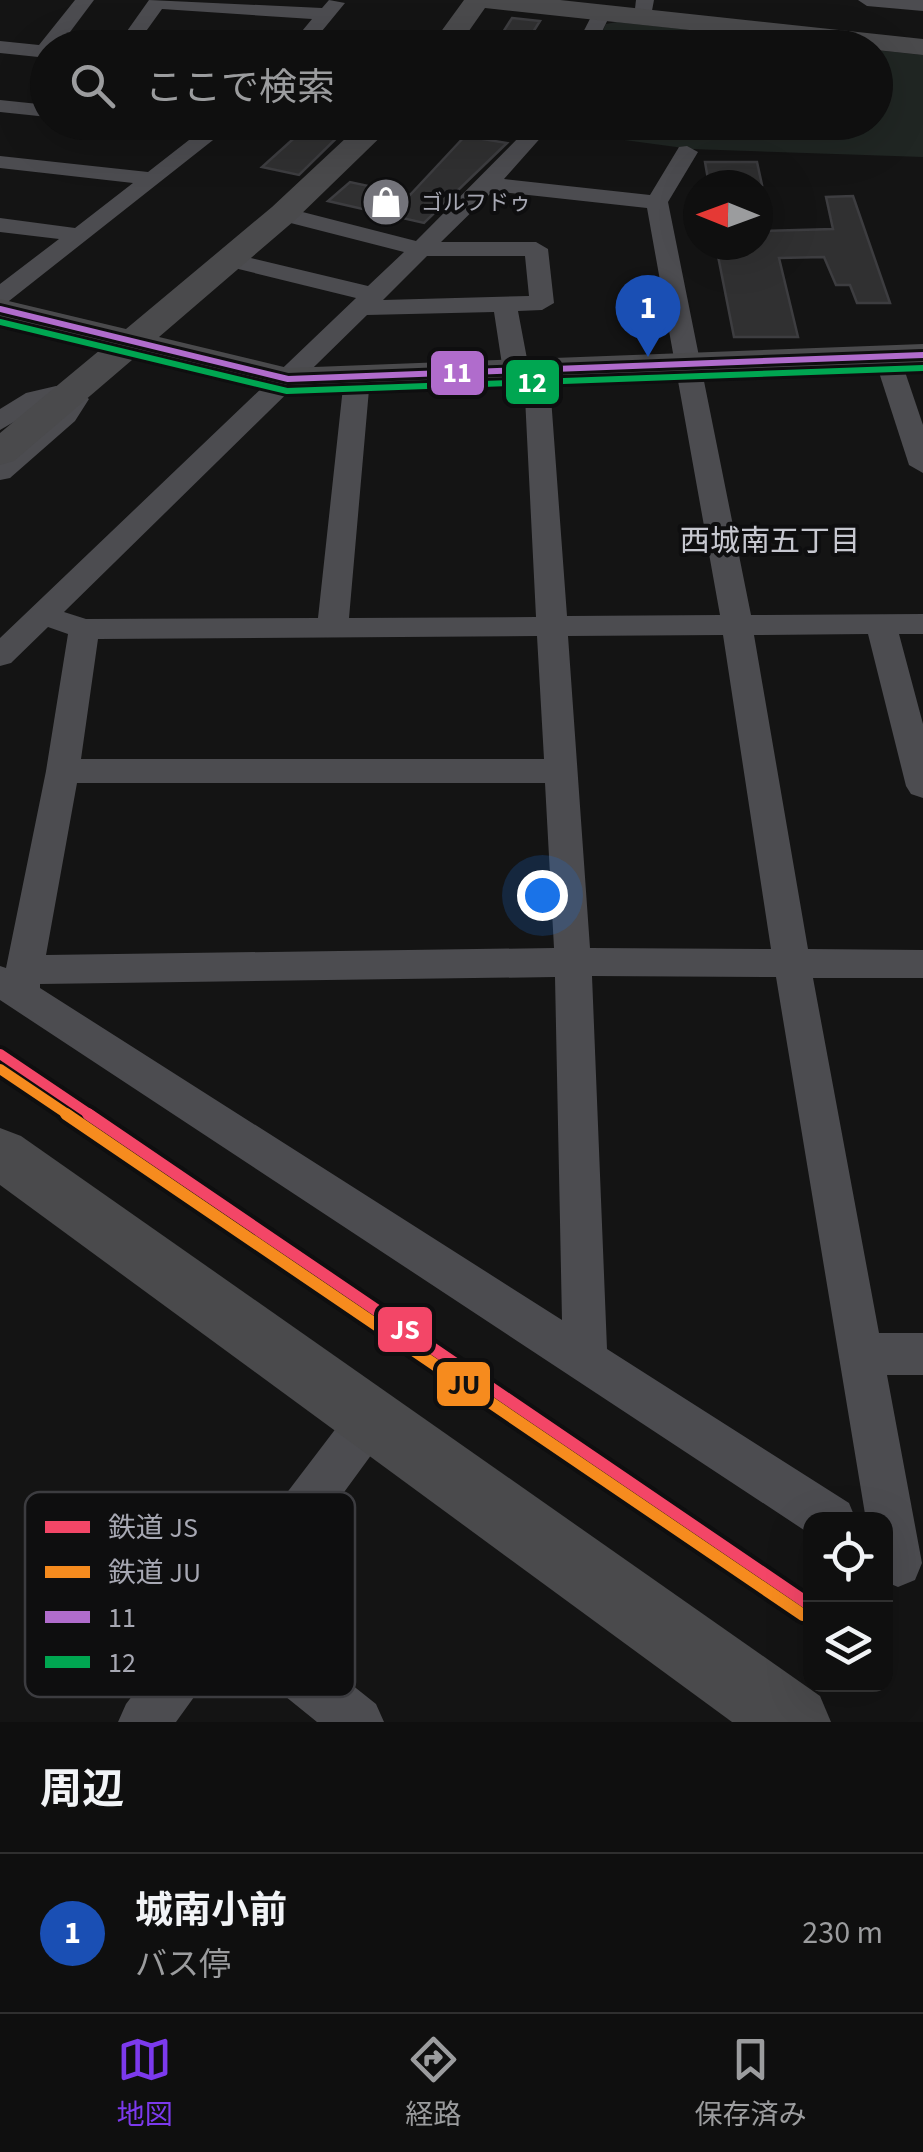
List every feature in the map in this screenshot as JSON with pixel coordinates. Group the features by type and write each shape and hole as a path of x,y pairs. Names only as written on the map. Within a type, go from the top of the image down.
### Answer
{"street":[{"path":"62,30 84,0"},
{"path":"456,30 477,0"},
{"path":"486,0 602,13 644,9 798,30"},
{"path":"867,0 923,5"},
{"path":"137,30 158,2 332,7"},
{"path":"312,30 332,7"},
{"path":"593,30 602,13"},
{"path":"893,43 923,47"},
{"path":"0,47 30,50"},
{"path":"0,106 30,109"},
{"path":"0,296 203,140"},
{"path":"0,453 230,260 361,140"},
{"path":"0,656 488,184 527,140"},
{"path":"686,152 658,202 691,364 792,964 902,1566"},
{"path":"0,162 154,179"},
{"path":"488,184 658,202"},
{"path":"283,214 421,249 476,278 505,305 526,371 574,962 585,1358"},
{"path":"0,225 79,235"},
{"path":"230,260 367,302 476,278 536,249 542,303 505,305"},
{"path":"0,309 288,379 905,356 923,465"},
{"path":"333,624 357,378"},
{"path":"0,422 34,400 70,394 76,399 66,415 0,472"},
{"path":"44,615 84,628 923,624"},
{"path":"881,624 923,786"},
{"path":"15,981 63,770 84,628"},
{"path":"63,770 559,772"},
{"path":"15,981 574,962 923,964"},
{"path":"15,981 820,1512"},
{"path":"0,1153 794,1722"},
{"path":"863,1354 923,1354"},
{"path":"316,1492 372,1417"},
{"path":"144,1722 163,1697"},
{"path":"326,1697 358,1722"}],"shaded area":[{"path":"617,22 690,30 603,30 606,24"},
{"path":"893,52 923,55 923,157 691,149 624,140 893,140"}],"building":[{"path":"512,18 540,21 534,30 504,30"},
{"path":"292,140 335,140 299,175 262,167"},
{"path":"461,140 507,143 424,223 328,201 350,182 410,195"},
{"path":"705,162 757,162 759,170 706,170"},
{"path":"853,196 890,303 857,303 850,285 836,285 824,257 779,258 798,337 734,337 719,260 773,260 773,231 833,229 826,197"}],"rail line":[{"name":"JS","path":"0,1054 806,1602"},
{"name":"JU","path":"0,1069 803,1615"}],"transit line":[{"name":"11","path":"0,309 288,379 923,355"},
{"name":"12","path":"0,322 287,391 923,368"}],"place":[{"name":"ゴルフドゥ","path":"386,202"},
{"name":"城南小前","path":"648,357"}],"district":[{"name":"西城南五丁目","path":"770,541"}]}
